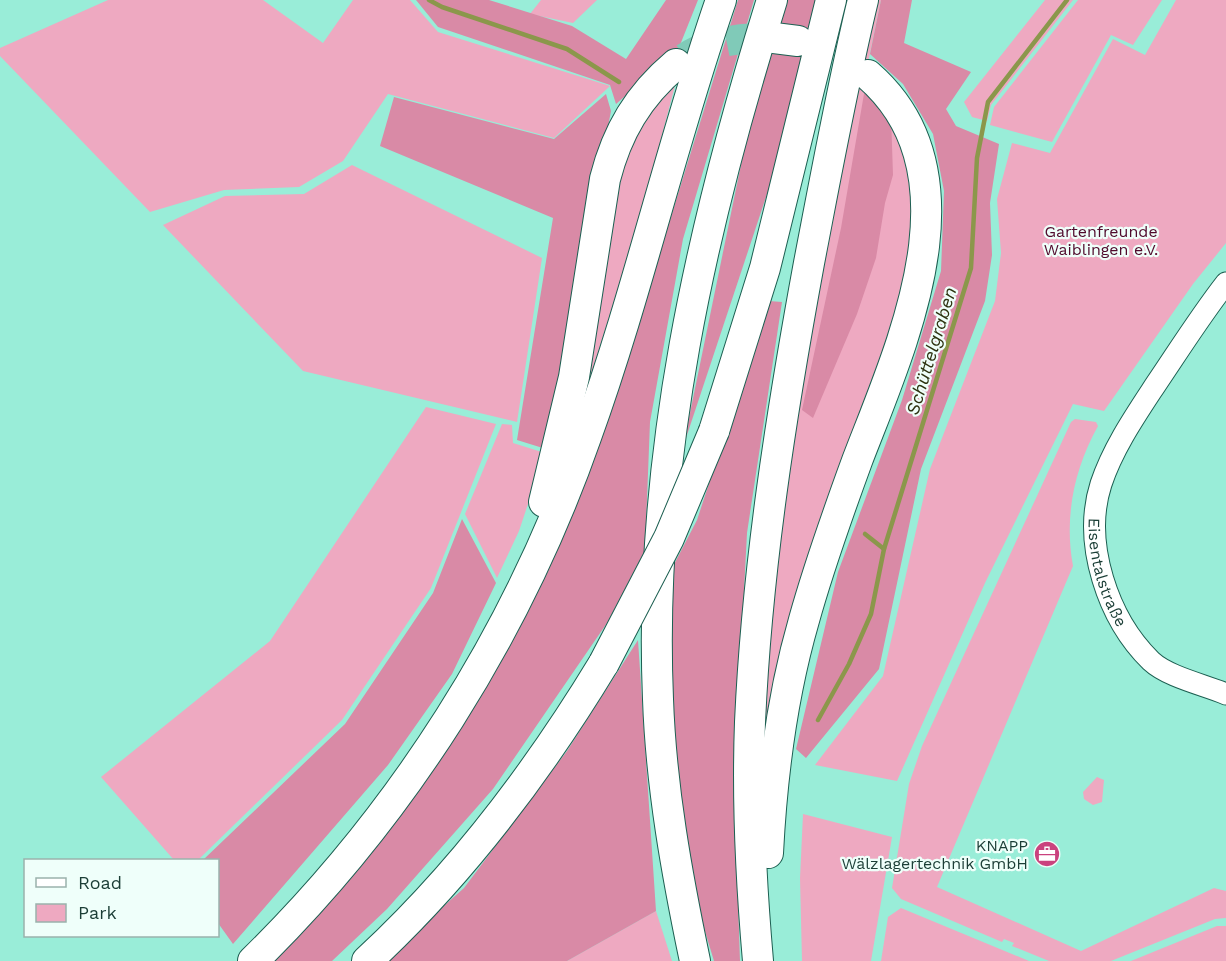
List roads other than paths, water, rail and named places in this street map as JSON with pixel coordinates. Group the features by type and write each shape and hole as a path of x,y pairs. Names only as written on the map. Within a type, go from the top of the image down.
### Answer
{"highway":[{"path":"253,961 335,873 414,772 458,707 483,664 548,536 609,371 697,69 721,0"},
{"path":"695,961 677,865 659,712 657,608 660,526 670,428 694,289 728,148 772,0"},
{"path":"367,961 428,900 471,852 547,752 604,663 669,538 714,430 765,268 831,0"},
{"path":"758,961 749,808 750,725 759,601 778,441 794,343 863,0"},
{"path":"548,536 543,497 553,467 574,377 605,179 613,149 624,123 641,98 676,64"},
{"path":"753,906 767,872 776,754 803,622 821,563 901,342 925,243 926,191 919,148 896,104 868,75"}],"street":[{"name":"Eisentalstraße","path":"1223,292 1141,408 1112,458 1100,486 1095,524 1098,558 1107,592 1131,635 1152,662 1182,678 1226,694"}],"waterway":[{"path":"429,0 442,7 567,49 619,82"},
{"name":"Schüttelgraben","path":"818,720 849,664 871,614 884,549 971,268 977,158 988,102 1067,0"},
{"path":"865,534 884,549"}],"tunnel":[{"path":"685,58 695,52 727,41 774,38"}],"place":[{"name":"KNAPP Wälzlagertechnik GmbH","path":"1047,854"}],"park label":[{"name":"Gartenfreunde Waiblingen e.V.","path":"1101,240"}]}
